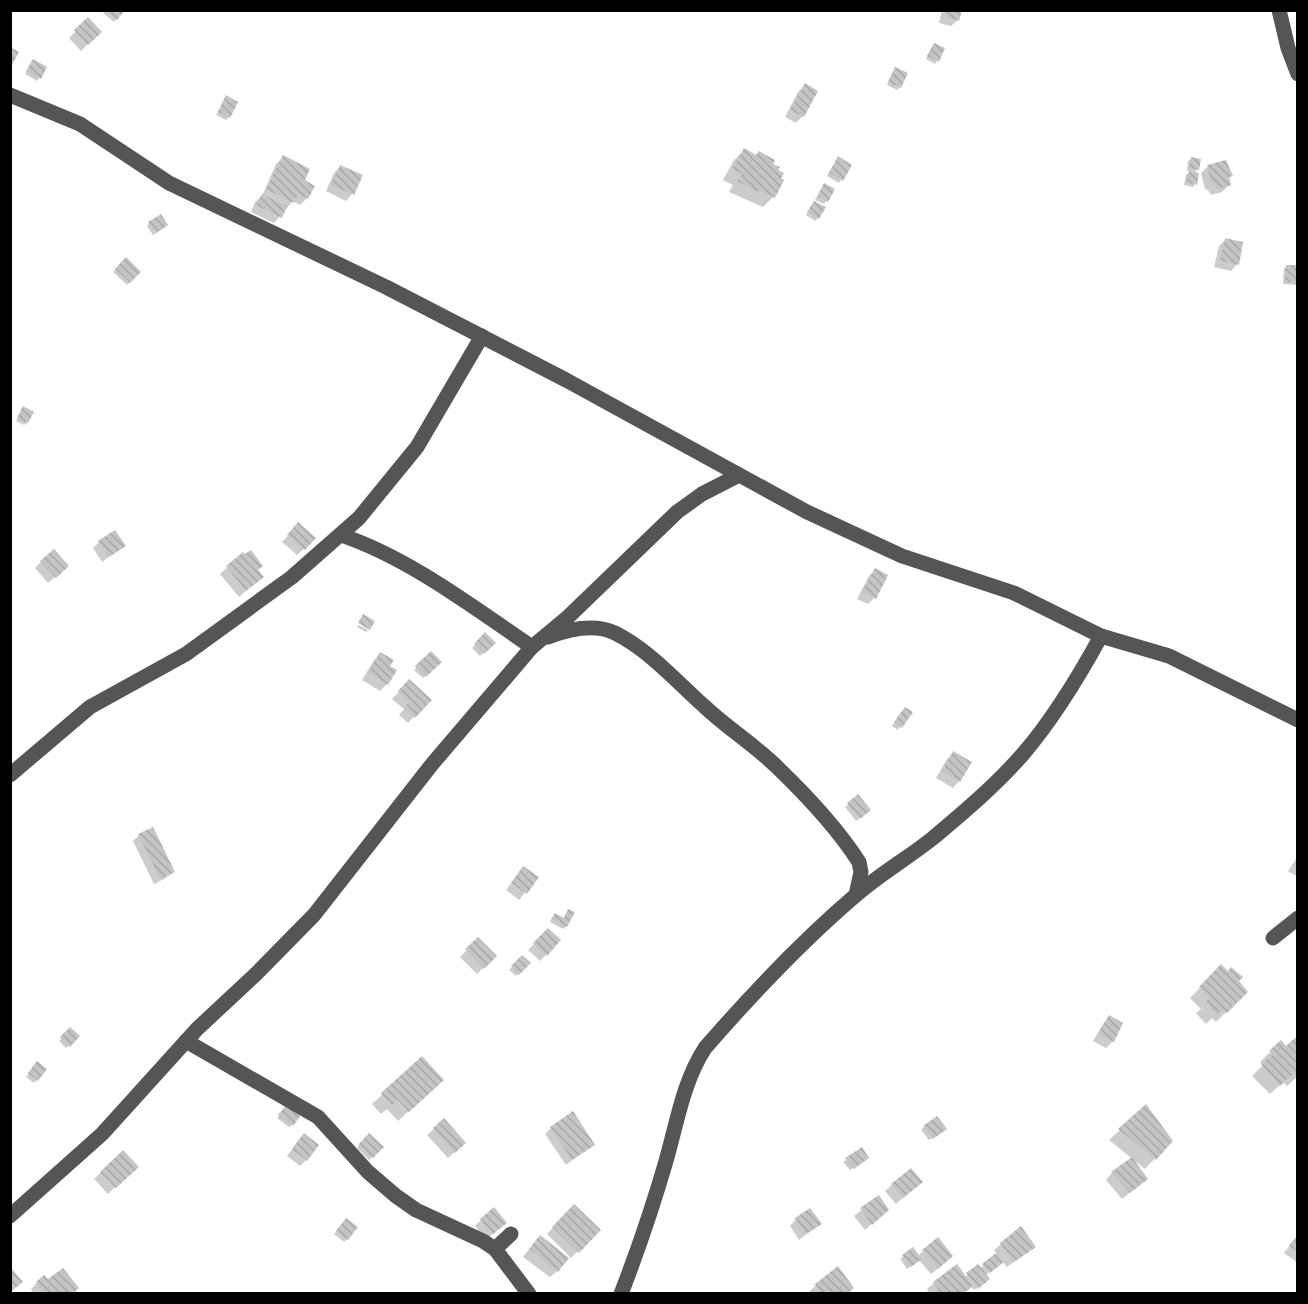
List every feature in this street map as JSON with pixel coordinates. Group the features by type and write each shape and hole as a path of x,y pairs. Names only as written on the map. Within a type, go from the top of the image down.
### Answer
{"street":[{"path":"1279,10 1288,48 1298,74"},
{"path":"10,95 80,124 141,166 197,197 386,286 566,380 807,512 856,536 902,556 1014,594 1101,636 1169,656 1298,720"},
{"path":"10,775 90,707 157,671 212,636 292,577 341,535 379,496 417,447 482,336"},
{"path":"10,1216 102,1134 186,1041 314,915 433,764 538,643 677,512 702,494 740,475"},
{"path":"341,535 368,545 538,643 580,628 594,628 614,633 645,653 705,708 778,767 815,808 859,862 861,872 856,895"},
{"path":"621,1293 661,1178 686,1088 698,1059 716,1035 788,959 856,895 939,832 996,782 1023,753 1076,682 1101,636"},
{"path":"1273,939 1298,918"},
{"path":"186,1041 318,1117 382,1186 416,1210 483,1241 495,1249 530,1293"},
{"path":"495,1249 511,1234"}],"building":[{"path":"106,10 125,10 117,20"},
{"path":"946,10 962,10 959,21 944,16"},
{"path":"88,17 102,32 88,45 74,30"},
{"path":"934,43 945,48 939,62 927,56"},
{"path":"10,47 19,52 12,65 10,64"},
{"path":"33,59 47,67 41,79 26,71"},
{"path":"895,67 908,73 901,88 888,82"},
{"path":"805,83 818,91 804,117 790,110"},
{"path":"226,95 238,102 230,118 218,112"},
{"path":"744,148 756,155 759,151 775,160 773,164 780,167 778,170 784,173 781,179 784,180 775,198 759,190 757,192 737,181 742,174 732,169"},
{"path":"283,155 310,169 305,180 315,186 308,199 298,194 294,203 266,189"},
{"path":"838,156 852,165 843,181 829,173"},
{"path":"1191,157 1201,159 1199,170 1189,168"},
{"path":"1226,160 1233,176 1229,177 1231,185 1217,190 1215,184 1211,183 1207,165"},
{"path":"340,165 363,175 354,195 331,185"},
{"path":"1189,171 1199,173 1197,185 1186,182"},
{"path":"824,183 835,189 828,202 817,197"},
{"path":"262,194 287,206 282,218 256,205"},
{"path":"814,201 826,207 819,219 807,212"},
{"path":"161,214 168,225 156,233 148,222"},
{"path":"1225,238 1243,242 1239,265 1220,261"},
{"path":"126,257 141,272 130,283 115,269"},
{"path":"1286,265 1298,265 1298,283 1285,282"},
{"path":"23,406 34,412 28,423 17,418"},
{"path":"298,522 316,538 305,550 287,535"},
{"path":"115,530 126,546 109,557 98,541"},
{"path":"54,549 69,566 56,578 40,561"},
{"path":"251,550 263,566 258,570 264,577 246,591 226,566 243,552 245,554"},
{"path":"875,568 888,575 876,599 862,592"},
{"path":"363,614 375,621 370,630 358,623"},
{"path":"485,632 496,643 484,654 474,644"},
{"path":"431,651 442,662 426,677 415,666"},
{"path":"380,652 394,660 390,666 397,670 388,685 368,673"},
{"path":"409,679 432,700 415,718 404,708 409,702 398,691"},
{"path":"905,707 913,712 902,728 894,722"},
{"path":"953,751 972,762 960,782 942,771"},
{"path":"858,794 871,810 860,819 847,803"},
{"path":"153,827 175,872 160,879 138,834"},
{"path":"523,866 539,877 527,894 511,883"},
{"path":"568,909 575,912 567,927 551,919 555,913 564,918"},
{"path":"548,928 561,940 547,956 533,943"},
{"path":"478,937 497,956 484,969 465,949"},
{"path":"522,955 531,963 519,975 511,966"},
{"path":"1221,964 1228,971 1231,967 1243,977 1239,981 1248,992 1227,1013 1223,1009 1217,1015 1205,1002 1210,998 1199,987"},
{"path":"1109,1015 1123,1023 1114,1042 1098,1034"},
{"path":"70,1027 80,1036 70,1047 60,1037"},
{"path":"1296,1037 1298,1077 1294,1073 1280,1086 1261,1064 1273,1054 1269,1051 1281,1040 1286,1046"},
{"path":"422,1056 444,1080 409,1112 398,1100 392,1105 381,1093"},
{"path":"37,1061 47,1069 38,1081 28,1073"},
{"path":"287,1104 301,1115 293,1126 278,1115"},
{"path":"1146,1104 1173,1141 1156,1160 1118,1129"},
{"path":"573,1111 595,1145 572,1160 550,1127"},
{"path":"937,1116 947,1129 933,1139 923,1126"},
{"path":"444,1118 466,1143 455,1153 433,1128"},
{"path":"304,1133 319,1145 307,1161 292,1149"},
{"path":"369,1133 384,1147 373,1158 358,1145"},
{"path":"862,1147 869,1158 854,1169 845,1158"},
{"path":"123,1150 139,1167 116,1188 100,1172"},
{"path":"1132,1157 1148,1179 1130,1193 1111,1172"},
{"path":"911,1168 923,1182 903,1198 891,1184"},
{"path":"879,1195 889,1210 872,1225 860,1208"},
{"path":"574,1204 601,1230 579,1253 552,1227"},
{"path":"494,1207 507,1223 493,1234 480,1219"},
{"path":"810,1208 822,1224 806,1234 795,1218"},
{"path":"346,1218 358,1227 348,1240 336,1231"},
{"path":"1021,1226 1036,1247 1014,1262 1000,1243"},
{"path":"1298,1234 1298,1252 1289,1246"},
{"path":"540,1235 569,1258 558,1272 529,1249"},
{"path":"938,1237 953,1256 938,1269 922,1250"},
{"path":"913,1247 922,1259 911,1267 902,1255"},
{"path":"996,1253 1004,1262 990,1273 982,1264"},
{"path":"957,1264 973,1286 963,1294 941,1294 933,1282"},
{"path":"978,1264 990,1279 978,1289 966,1273"},
{"path":"838,1266 854,1288 847,1294 821,1294 815,1284"},
{"path":"63,1268 79,1288 72,1294 45,1294 36,1282 44,1275 48,1279"},
{"path":"12,1269 23,1282 10,1292 10,1270"}]}
